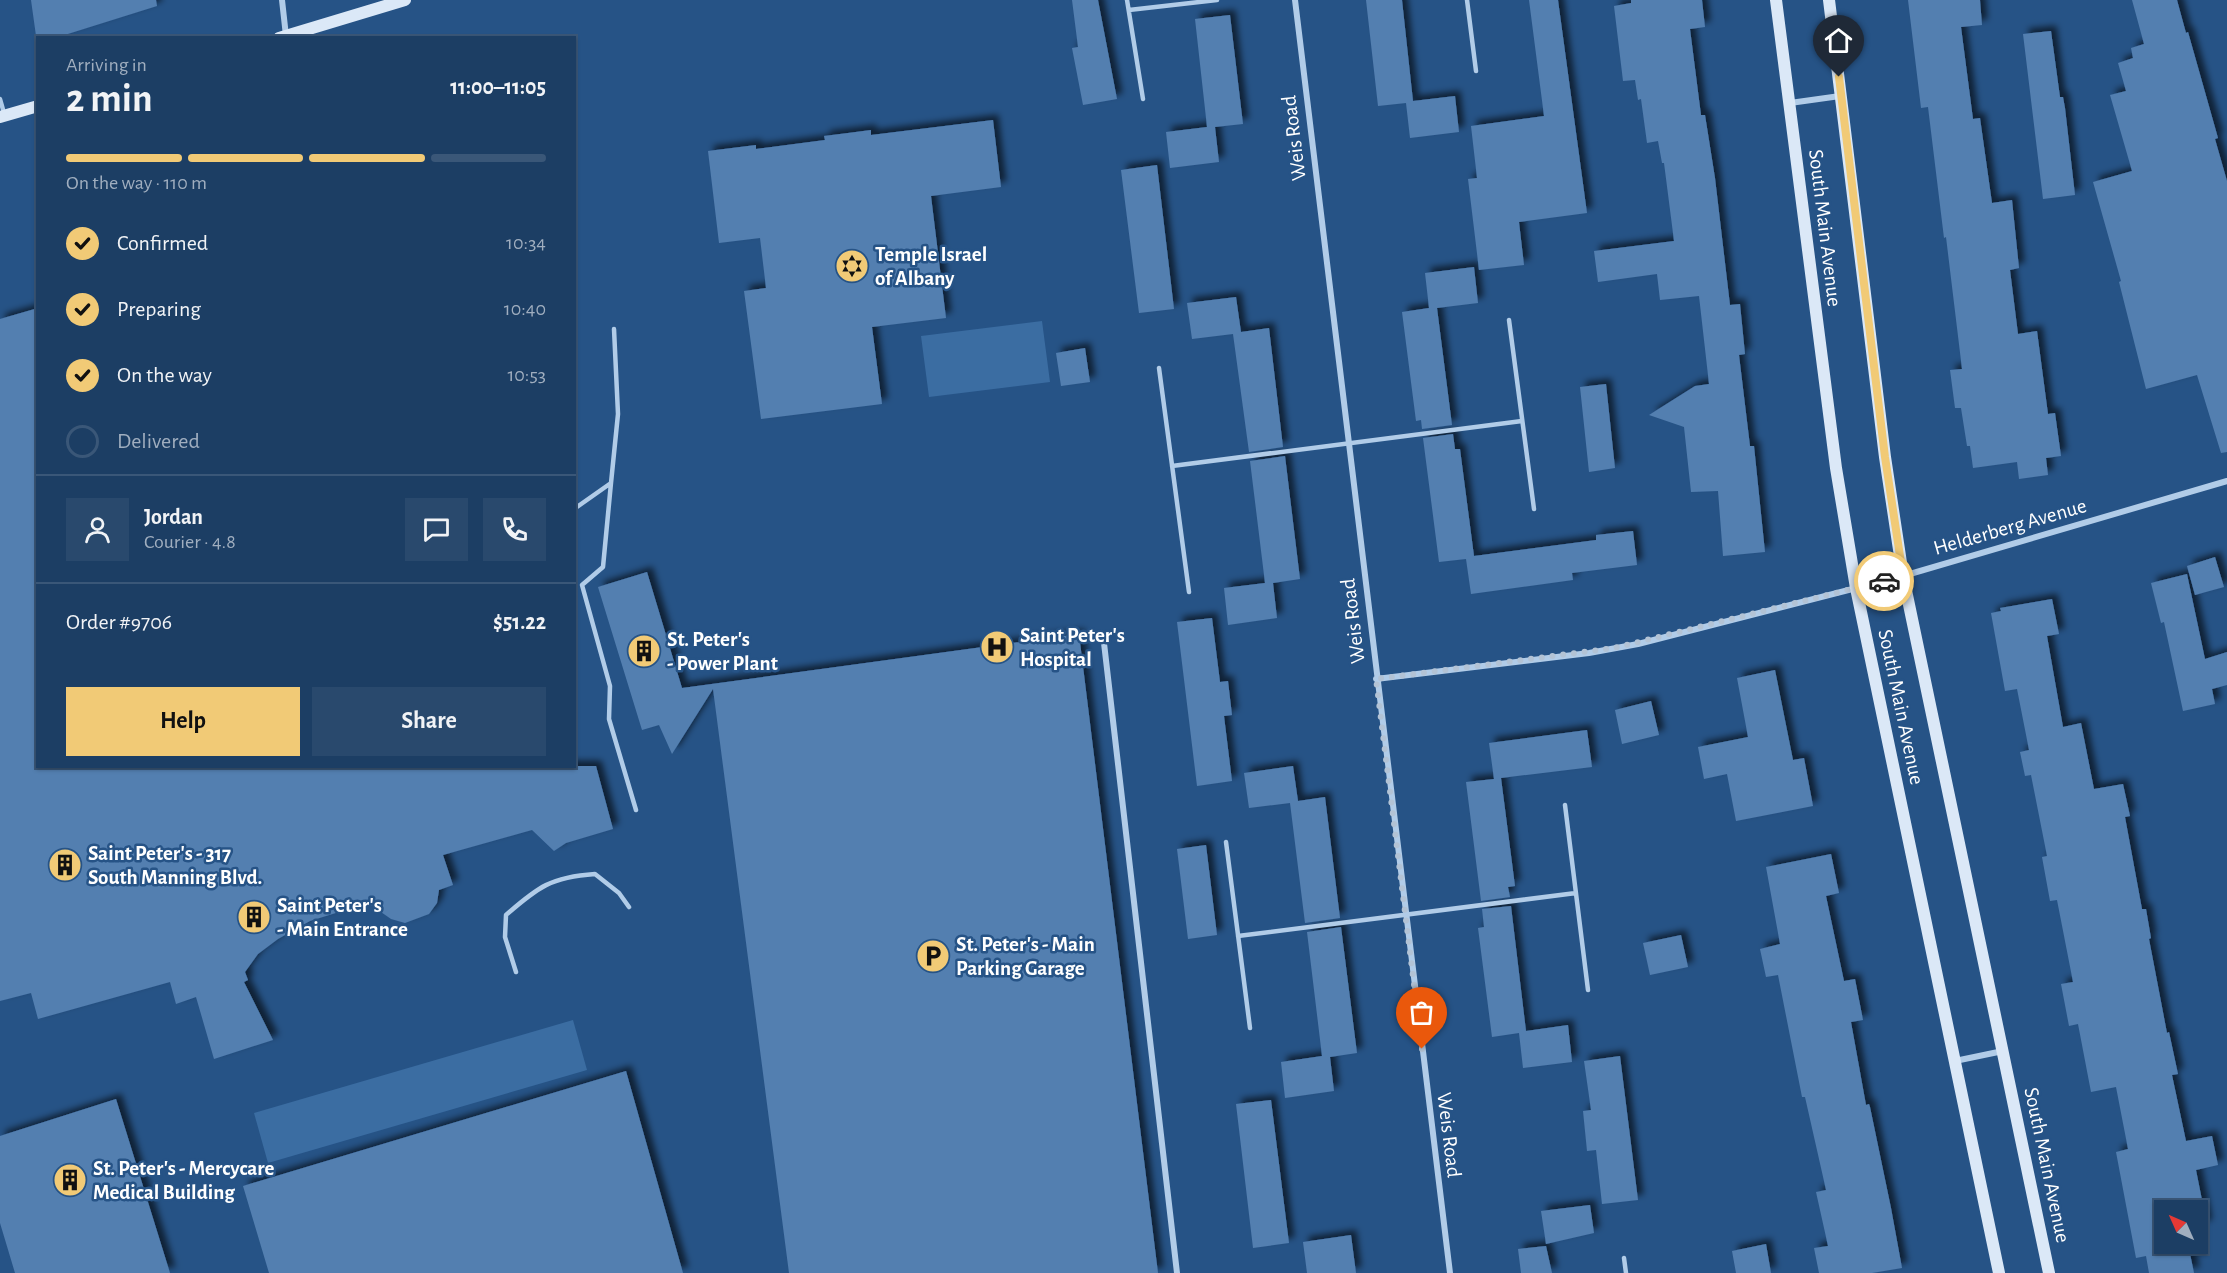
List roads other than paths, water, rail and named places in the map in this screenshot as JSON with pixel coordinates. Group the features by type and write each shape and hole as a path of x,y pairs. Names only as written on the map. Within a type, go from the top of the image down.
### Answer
{"street":[{"path":"282,0 283,36"},
{"path":"286,36 405,0"},
{"name":"Weis Road","path":"1295,0 1450,1273"},
{"name":"South Main Avenue","path":"1776,0 1835,457 1856,588 1999,1273"},
{"name":"South Main Avenue","path":"1829,0 1885,457 1903,576 2049,1273"},
{"path":"1790,103 1841,96"},
{"path":"2,116 36,107"},
{"name":"Helderberg Avenue","path":"1376,679 1614,648 1903,576 2227,481"},
{"path":"1104,643 1177,1273"},
{"path":"1955,1061 2004,1051"}],"lane":[{"path":"1127,0 1143,99"},
{"path":"1129,10 1217,0"},
{"path":"1467,0 1476,71"},
{"path":"0,99 2,116"},
{"path":"1509,320 1534,509"},
{"path":"614,329 618,414 603,567 582,585 610,686 609,719 636,810"},
{"path":"1159,368 1189,592"},
{"path":"1173,466 1522,421"},
{"path":"576,508 611,483"},
{"path":"1565,805 1588,990"},
{"path":"1226,842 1250,1028"},
{"path":"516,972 505,937 506,915 544,884 570,876 595,874 619,893 629,907"},
{"path":"1238,936 1576,893"},
{"path":"1624,1258 1626,1273"}],"place":[{"name":"Temple Israel of Albany","path":"852,266"},
{"name":"Saint Peter's Hospital","path":"997,647"},
{"name":"St. Peter's - Power Plant","path":"644,651"},
{"name":"Saint Peter's - 317 South Manning Blvd.","path":"65,865"},
{"name":"Saint Peter's - Main Entrance","path":"254,917"},
{"name":"St. Peter's - Main Parking Garage","path":"933,956"},
{"name":"St. Peter's - Mercycare Medical Building","path":"70,1180"}]}
